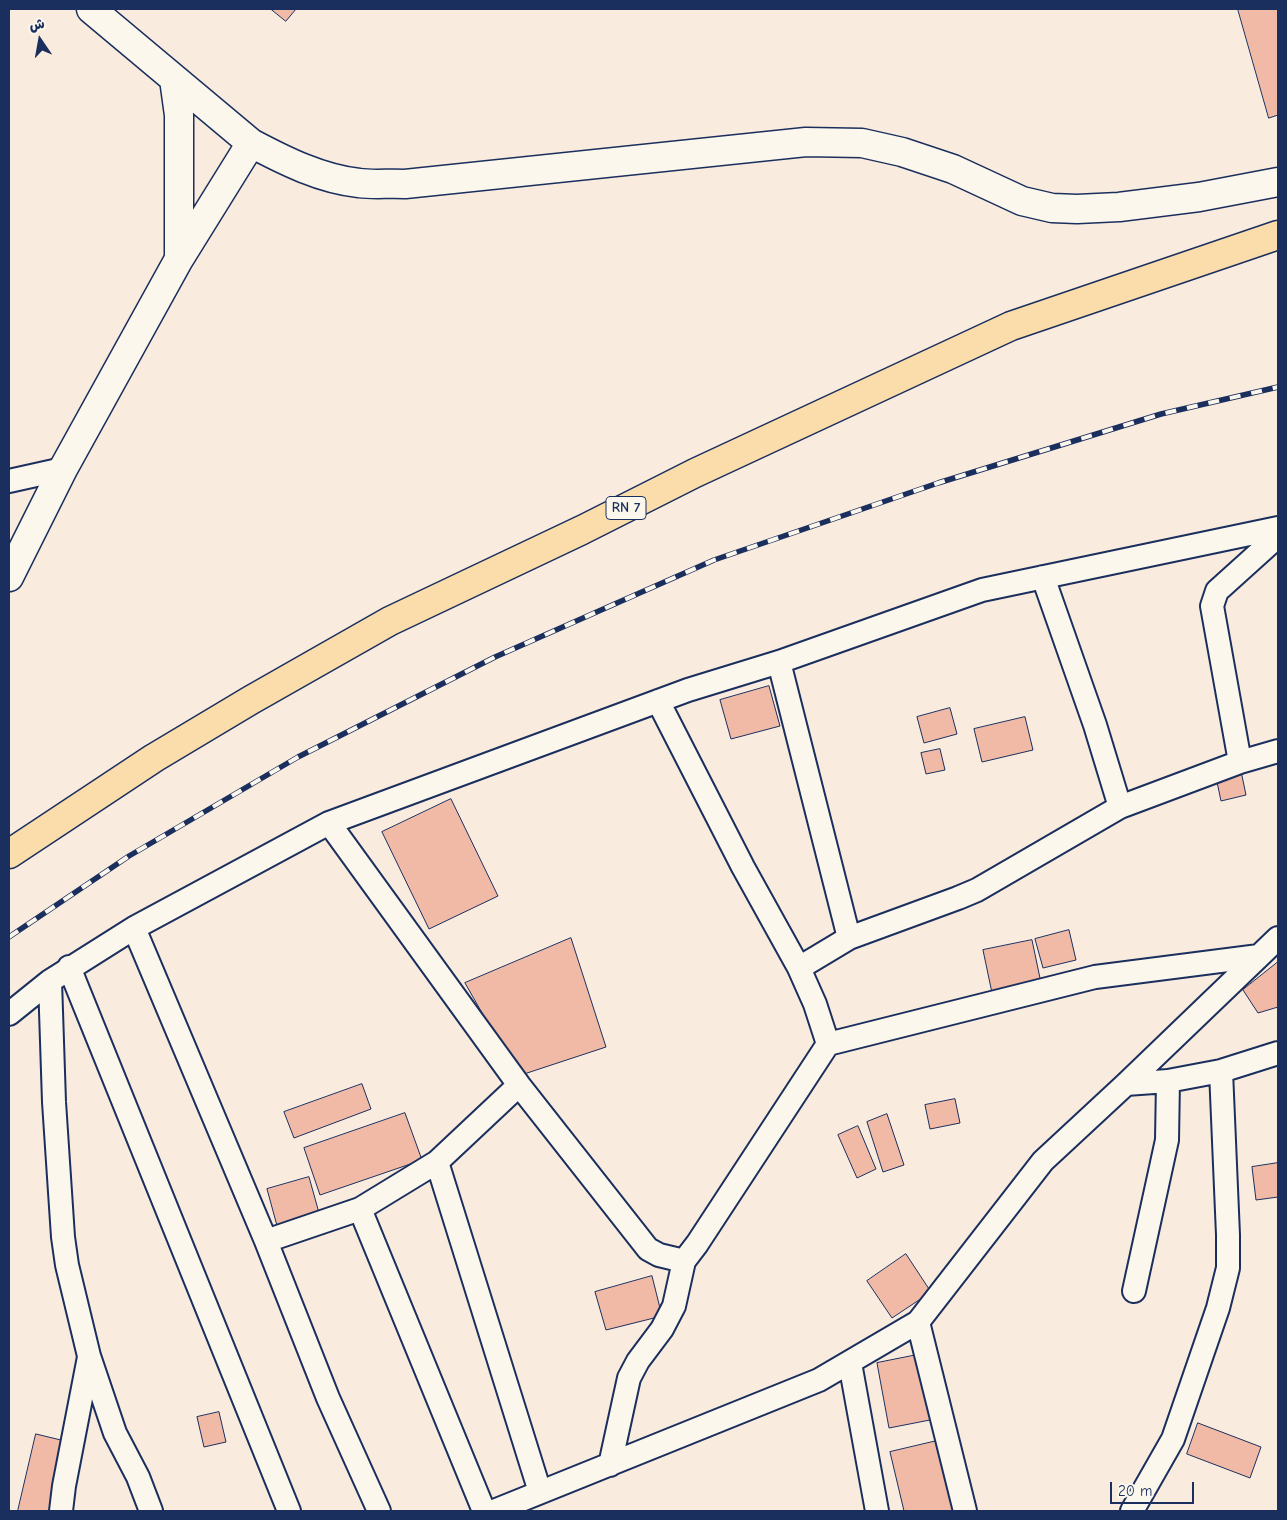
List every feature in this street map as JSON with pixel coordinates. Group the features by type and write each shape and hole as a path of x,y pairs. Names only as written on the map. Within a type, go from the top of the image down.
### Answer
{"main road":[{"path":"91,9 251,143 278,157 321,175 359,183 405,184 806,142 862,143 902,152 953,169 1022,202 1052,208 1119,207 1200,197 1278,182"},
{"path":"174,79 178,114 179,259"},
{"path":"9,577 63,469 179,259 251,143"},
{"name":"RN 7","path":"9,854 154,758 390,621 582,530 695,473 1010,326 1278,235"}],"street":[{"path":"9,481 63,469"},
{"path":"9,1014 50,980 134,928 329,822 688,690 779,662 982,590 1278,528"},
{"path":"1240,762 1212,606 1217,591 1278,536"},
{"path":"1044,577 1095,725 1120,807"},
{"path":"779,662 849,938"},
{"path":"658,701 743,867 799,968 815,1004 828,1044"},
{"path":"799,968 849,938 977,890 1120,807 1240,762 1278,751"},
{"path":"329,822 519,1085 648,1250 659,1255 684,1261"},
{"path":"134,928 266,1241 328,1398 379,1511"},
{"path":"494,1511 819,1380 918,1322 1043,1161 1278,938"},
{"path":"610,1465 629,1378 638,1361 662,1329 674,1306 684,1261 698,1244 828,1044 1095,977 1259,956"},
{"path":"69,967 289,1511"},
{"path":"50,980 54,1102 63,1237 67,1265 89,1356 115,1433 138,1478 151,1511"},
{"path":"1126,1084 1168,1081 1220,1071 1278,1053"},
{"path":"1132,1511 1173,1439 1218,1308 1228,1268 1220,1071"},
{"path":"1134,1292 1167,1140 1168,1081"},
{"path":"266,1241 360,1209 437,1162 519,1085"},
{"path":"437,1162 540,1492"},
{"path":"360,1209 484,1511"},
{"path":"918,1322 965,1511"},
{"path":"61,1511 89,1356"},
{"path":"850,1363 877,1511"}],"building":[{"path":"271,9 296,9 286,21"},
{"path":"1238,9 1278,9 1278,115 1269,118"},
{"path":"769,686 780,726 731,739 720,700"},
{"path":"950,708 957,734 924,743 917,717"},
{"path":"1025,717 1033,750 982,762 974,729"},
{"path":"940,749 945,770 926,774 921,753"},
{"path":"1241,771 1246,795 1221,801 1216,777"},
{"path":"451,799 498,896 429,929 382,832"},
{"path":"1069,930 1076,960 1043,968 1035,939"},
{"path":"571,938 606,1047 518,1076 465,983"},
{"path":"1032,940 1041,983 992,993 983,950"},
{"path":"1278,962 1278,1007 1258,1013 1243,990"},
{"path":"362,1084 371,1109 294,1138 284,1112"},
{"path":"955,1099 960,1123 930,1129 925,1105"},
{"path":"405,1113 422,1160 320,1195 304,1148"},
{"path":"887,1114 904,1165 883,1172 867,1122"},
{"path":"858,1126 876,1169 857,1178 838,1135"},
{"path":"1278,1163 1278,1197 1256,1200 1252,1167"},
{"path":"309,1177 321,1220 279,1233 267,1189"},
{"path":"906,1254 931,1292 892,1318 867,1281"},
{"path":"652,1276 662,1316 606,1330 595,1292"},
{"path":"917,1355 930,1420 889,1428 877,1363"},
{"path":"219,1412 226,1442 204,1447 197,1417"},
{"path":"1198,1423 1261,1447 1250,1478 1187,1454"},
{"path":"36,1434 65,1441 49,1511 18,1511"},
{"path":"941,1440 958,1511 904,1511 890,1452"}],"railway":[{"path":"9,937 129,856 298,757 495,657 714,560 938,483 1161,414 1278,387"}]}
